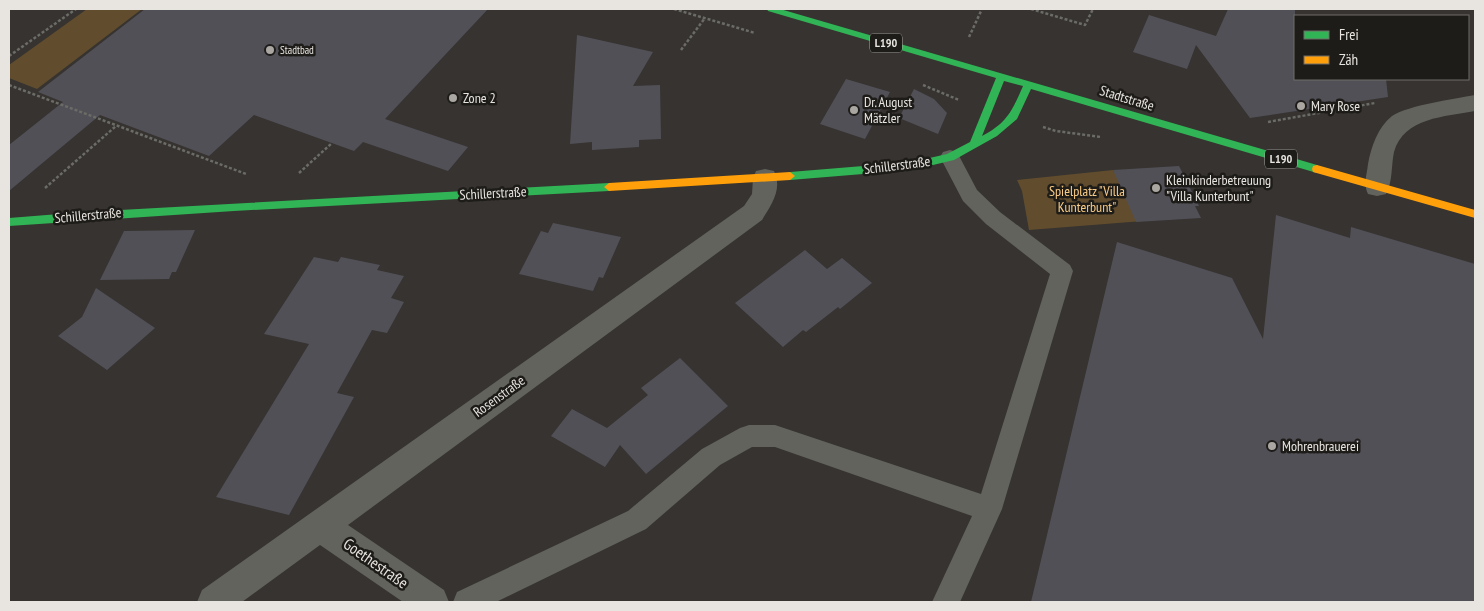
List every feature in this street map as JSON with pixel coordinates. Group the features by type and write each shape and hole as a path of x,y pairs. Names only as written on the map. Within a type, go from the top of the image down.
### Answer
{"street":[{"name":"Stadtstraße","path":"771,9 1475,214"},
{"path":"973,146 1001,77"},
{"name":"Schillerstraße","path":"9,222 155,210 363,201 765,178 912,166 950,157 994,134 1014,117 1028,84"},
{"path":"1378,187 1382,153 1389,135 1401,122 1425,113 1475,103"},
{"name":"Rosenstraße","path":"214,602 753,213 764,195 765,178"},
{"name":"Goethestraße","path":"320,525 432,602"}],"lane":[{"path":"946,602 989,510 1062,271 993,218 970,195 950,157"},
{"path":"466,602 637,520 712,457 749,436 775,436 989,510"}],"path":[{"path":"9,56 76,9"},
{"path":"968,38 982,9"},
{"path":"1031,9 1085,25 1092,9"},
{"path":"681,50 705,18"},
{"path":"9,85 246,174"},
{"path":"1267,122 1383,102"},
{"path":"38,193 116,126"},
{"path":"298,175 332,143"}],"green space":[{"path":"87,9 142,9 37,89 9,78 9,65"},
{"name":"Spielplatz \"Villa Kunterbunt\"","path":"1113,170 1143,221 1029,230 1022,191 1017,180"}],"building":[{"name":"Stadtbad","path":"145,9 488,9 385,119 468,147 448,171 363,142 354,151 254,115 209,156 100,115 9,191 9,145 63,102 38,92"},
{"path":"1228,9 1295,9 1294,80 1386,80 1388,97 1250,118 1196,45 1187,69 1133,52 1149,15 1216,36"},
{"path":"577,35 653,52 633,86 660,85 661,139 639,140 639,147 592,150 592,142 570,144"},
{"name":"Dr. August Mätzler","path":"846,79 890,92 865,139 820,124"},
{"path":"914,89 934,99 947,113 938,134 899,118"},
{"name":"Kleinkinderbetreuung \"Villa Kunterbunt\"","path":"1179,166 1199,206 1195,206 1201,218 1136,222 1113,170"},
{"name":"Mohrenbrauerei","path":"1276,215 1350,238 1351,227 1475,264 1475,602 1031,602 1117,242 1232,278 1263,339"},
{"path":"553,223 621,237 603,278 599,277 593,291 519,274 541,231 548,233"},
{"path":"195,230 176,272 172,272 169,279 100,280 124,231"},
{"path":"805,250 827,269 842,258 872,283 840,309 838,307 806,332 803,330 783,347 735,303"},
{"path":"314,257 338,262 341,257 380,265 377,270 404,276 391,298 404,302 387,333 372,330 337,393 354,397 289,515 216,497 309,344 264,334"},
{"path":"96,288 155,328 107,370 58,336 82,317"},
{"path":"680,358 728,406 646,474 620,445 605,467 551,436 572,409 607,428 648,395 641,388"}],"traffic: fast":[{"path":"771,9 1317,169"},
{"path":"973,146 1001,77"},
{"path":"790,176 912,166 950,157 994,134 1014,117 1028,85"},
{"path":"9,222 234,207 609,187"}],"traffic: slow":[{"path":"1317,169 1475,214"},
{"path":"609,187 790,176"}],"place":[{"name":"Stadtbad","path":"270,50"},
{"name":"Zone 2","path":"453,98"},
{"name":"Mary Rose","path":"1301,106"},
{"name":"Dr. August Mätzler","path":"854,110"},
{"name":"Kleinkinderbetreuung \"Villa Kunterbunt\"","path":"1156,188"},
{"name":"Mohrenbrauerei","path":"1272,446"}]}
